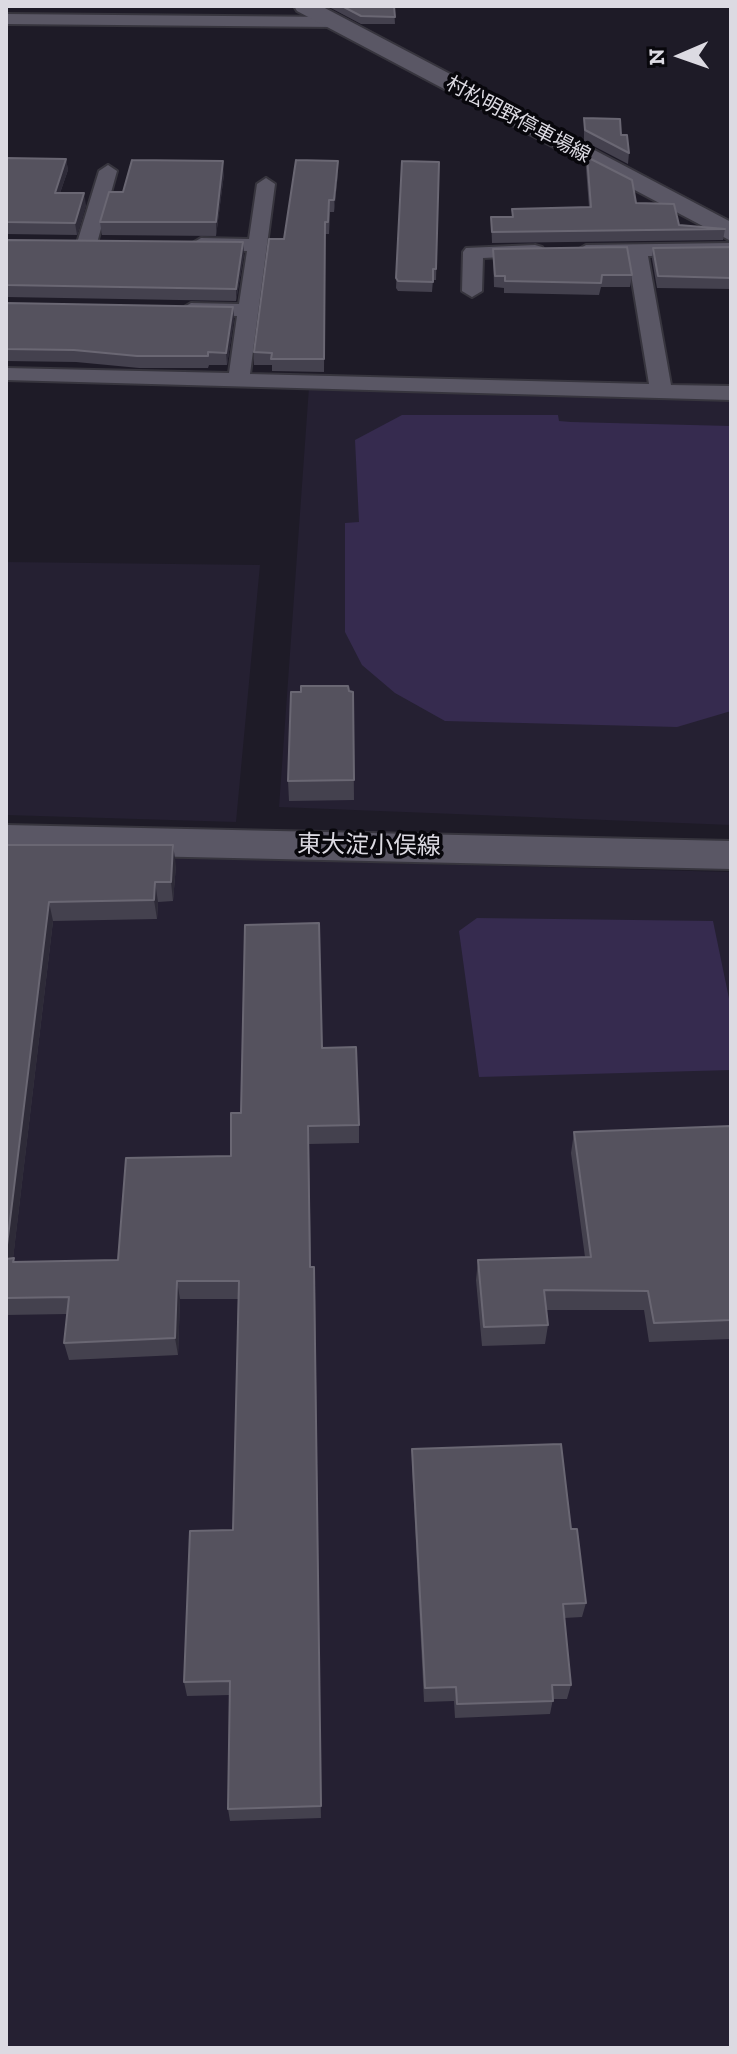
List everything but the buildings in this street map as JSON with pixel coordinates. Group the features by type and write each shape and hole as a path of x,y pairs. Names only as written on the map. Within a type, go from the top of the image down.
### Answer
{"main road":[{"name":"村松明野停車場線","path":"305,6 731,233"},
{"name":"東大淀小俣線","path":"6,839 731,855"}],"street":[{"path":"6,19 336,22"},
{"path":"87,243 108,171"},
{"path":"239,378 266,184"},
{"path":"179,244 256,245"},
{"path":"472,291 473,252 731,249"},
{"path":"637,250 661,391"},
{"path":"173,309 248,310"},
{"path":"6,374 731,393"}],"shaded area":[{"path":"309,387 731,401 731,825 279,807"},
{"path":"402,415 558,415 559,421 571,422 731,426 731,711 677,727 445,721 395,693 362,665 345,632 345,523 359,522 355,440"},
{"path":"6,562 260,565 236,822 6,815"},
{"path":"6,853 731,872 731,2048 6,2048"},
{"path":"477,918 713,921 731,1008 731,1070 479,1077 459,931"}]}
